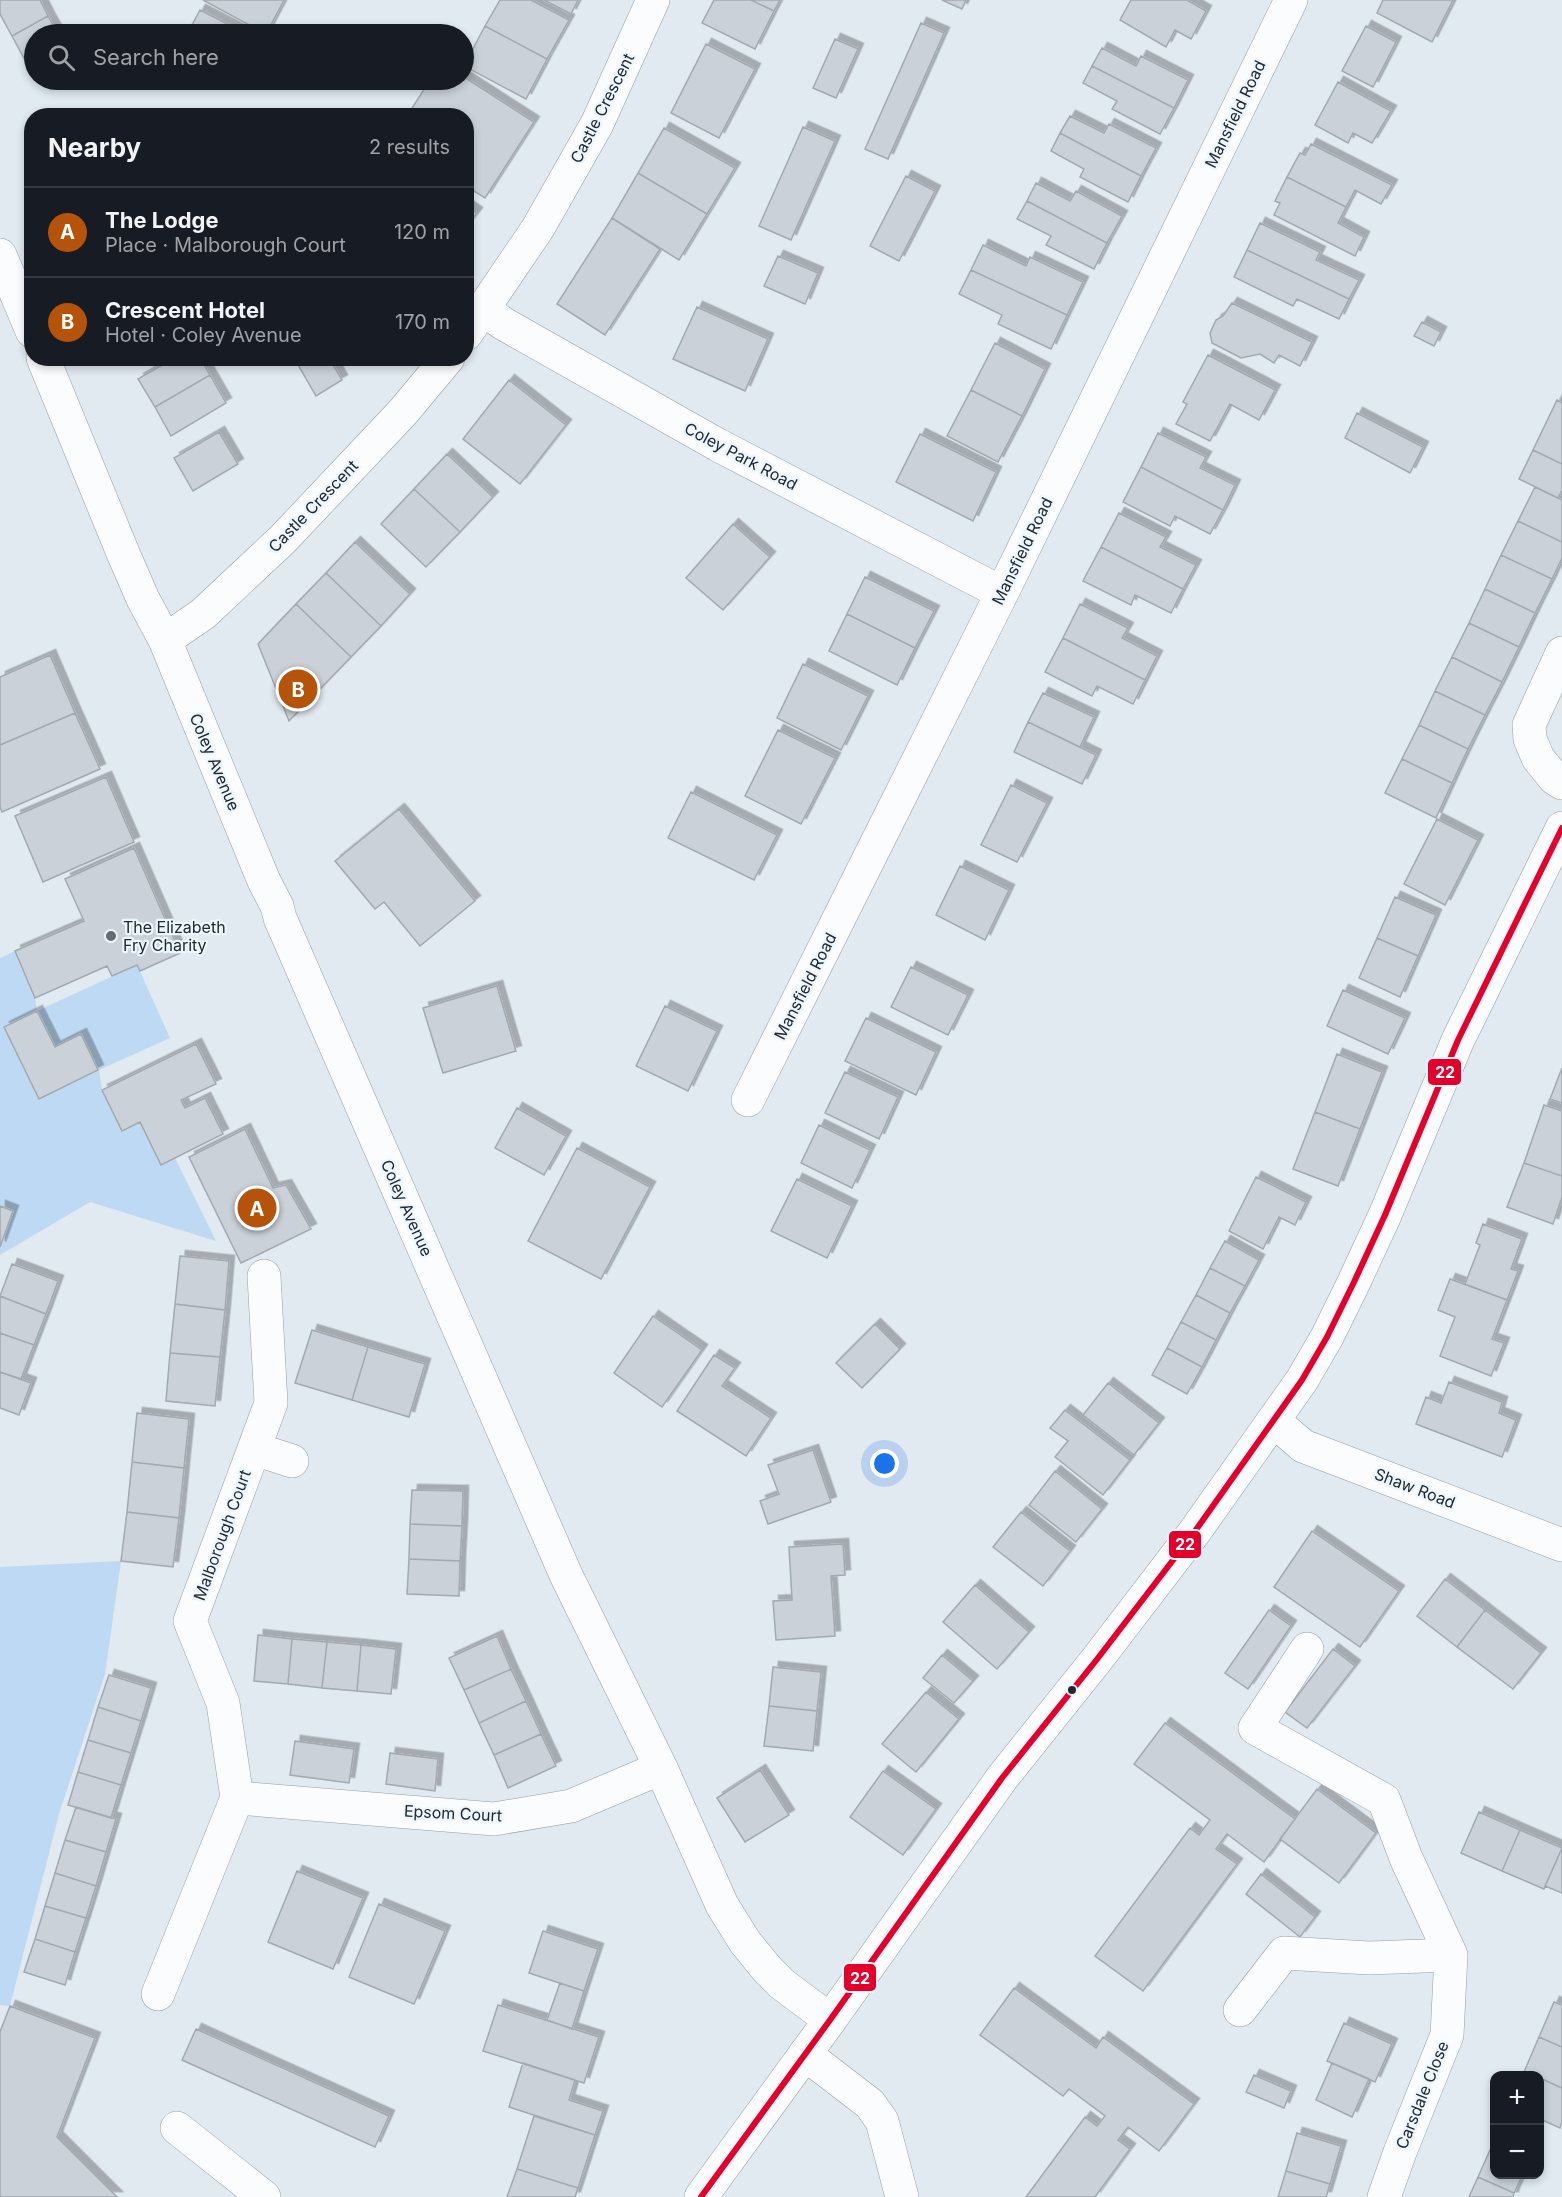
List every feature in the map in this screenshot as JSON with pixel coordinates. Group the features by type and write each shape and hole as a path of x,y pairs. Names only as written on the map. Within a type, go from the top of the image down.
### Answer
{"street":[{"name":"Castle Crescent","path":"475,322 538,228 597,124 653,0"},
{"name":"Mansfield Road","path":"748,1100 1002,593 1291,0"},
{"path":"0,255 24,312"},
{"name":"Coley Park Road","path":"475,322 504,324 718,445 1002,593"},
{"name":"Coley Avenue","path":"46,366 123,553 143,599 165,640 264,881 277,906 280,918 566,1575 661,1768 722,1905 756,1957 774,1977 831,2020"},
{"name":"Castle Crescent","path":"165,640 203,614 283,538 403,412 441,366"},
{"path":"1562,653 1529,725 1530,740 1538,758 1554,778 1562,783"},
{"path":"701,2197 831,2020 1002,1778 1193,1534 1302,1380 1327,1337 1385,1215 1458,1040 1562,828"},
{"name":"Malborough Court","path":"237,1798 223,1703 190,1621 271,1403 264,1276"},
{"name":"Shaw Road","path":"1274,1421 1303,1446 1562,1545"},
{"name":"Malborough Court","path":"255,1449 291,1461"},
{"path":"1240,2010 1284,1953 1370,1958 1451,1956 1406,1858 1384,1800 1255,1728 1307,1649"},
{"name":"Epsom Court","path":"237,1798 494,1819 571,1806 661,1768"},
{"path":"158,1994 237,1798"},
{"name":"Carsdale Close","path":"1384,2197 1447,2035 1451,1956"},
{"path":"805,2054 870,2104 882,2121 902,2197"},
{"path":"177,2128 264,2197"}],"shaded area":[{"path":"15,951 35,998 37,1011 137,965 170,1038 99,1070 102,1090 122,1130 140,1122 161,1165 175,1158 216,1241 90,1202 0,1255 0,1247 13,1211 0,1206 0,958","holes":["37,1011 55,1047 81,1034 98,1070 39,1099 4,1027"]},
{"path":"121,1561 105,1674 59,1814 10,2006 0,2005 0,1567"}],"building":[{"path":"0,0 40,0 48,16 34,24 24,24 24,29 12,36 0,14"},
{"path":"203,0 284,0 271,24 247,24"},
{"path":"500,0 531,0 569,20 547,59 485,26"},
{"path":"544,0 578,0 571,14"},
{"path":"714,0 751,0 774,11 755,49 702,23"},
{"path":"751,0 780,0 774,11"},
{"path":"942,0 966,0 962,9"},
{"path":"1131,0 1187,0 1206,11 1191,39 1175,30 1166,47 1120,20"},
{"path":"1383,0 1453,0 1432,42 1377,13"},
{"path":"200,10 227,24 192,24"},
{"path":"48,16 52,24 34,24"},
{"path":"921,23 944,33 888,159 865,149"},
{"path":"485,26 547,59 526,99 474,71 474,47"},
{"path":"1366,26 1396,42 1373,87 1342,71"},
{"path":"24,29 24,58 12,36"},
{"path":"835,39 858,49 836,98 813,88"},
{"path":"706,44 755,69 719,138 671,113"},
{"path":"1102,48 1136,66 1141,56 1188,80 1174,108 1092,66"},
{"path":"1092,66 1174,108 1160,134 1112,109 1117,101 1083,83"},
{"path":"1338,82 1391,111 1372,143 1353,133 1348,143 1315,125"},
{"path":"474,83 534,122 485,198 474,191 474,108 412,108 424,90 474,90"},
{"path":"1070,116 1104,133 1109,124 1156,148 1141,176 1060,133"},
{"path":"803,127 835,141 791,240 759,226"},
{"path":"664,128 735,168 707,214 638,173"},
{"path":"1060,133 1141,176 1128,202 1080,177 1084,169 1051,151"},
{"path":"1311,144 1392,185 1381,204 1355,190 1346,207 1287,177 1300,153 1305,155"},
{"path":"638,173 707,214 679,260 612,218"},
{"path":"906,176 935,191 899,261 870,246"},
{"path":"1287,177 1346,207 1338,223 1364,237 1355,256 1274,215 1280,203 1275,201"},
{"path":"1036,183 1070,201 1076,191 1122,216 1107,243 1027,201"},
{"path":"1027,201 1107,243 1094,269 1046,245 1051,236 1017,219"},
{"path":"612,218 660,249 605,335 557,304"},
{"path":"1260,223 1320,252 1316,260 1359,280 1349,299 1247,250"},
{"path":"983,245 1026,266 1030,257 1083,282 1067,315 971,270"},
{"path":"1247,250 1349,299 1339,319 1297,299 1293,306 1234,277"},
{"path":"778,256 818,273 805,304 764,286"},
{"path":"971,270 1067,315 1051,349 998,324 1002,315 959,294"},
{"path":"1232,303 1312,342 1300,366 1279,355 1274,363 1260,354 1241,358 1212,343 1210,333 1216,320 1223,316"},
{"path":"697,307 768,339 745,391 673,359"},
{"path":"1422,322 1441,332 1434,346 1414,336"},
{"path":"995,343 1045,369 1022,416 971,390"},
{"path":"1208,355 1275,390 1259,420 1230,404 1210,441 1176,424 1187,404 1183,402"},
{"path":"160,366 205,366 210,375 155,407 138,379"},
{"path":"299,366 334,366 342,380 316,396"},
{"path":"210,375 226,403 171,436 155,407"},
{"path":"509,380 566,425 520,484 463,439"},
{"path":"971,390 1022,416 998,462 947,436"},
{"path":"1557,400 1562,403 1562,464 1533,450"},
{"path":"1357,413 1423,447 1410,473 1345,438"},
{"path":"219,432 238,464 193,491 174,458"},
{"path":"1158,433 1206,457 1200,468 1235,485 1223,510 1141,467"},
{"path":"920,434 996,472 973,521 896,482"},
{"path":"1533,450 1562,464 1562,490 1558,498 1519,479"},
{"path":"447,454 493,497 460,532 414,489"},
{"path":"1141,467 1223,510 1210,534 1175,516 1170,526 1123,502"},
{"path":"1535,487 1562,500 1562,542 1518,521"},
{"path":"414,489 460,532 426,567 381,524"},
{"path":"1119,513 1166,537 1160,547 1196,565 1183,589 1101,547"},
{"path":"1518,521 1562,542 1562,558 1552,579 1501,555"},
{"path":"733,524 770,557 723,610 686,578"},
{"path":"355,542 410,594 381,626 326,573"},
{"path":"1101,547 1183,589 1171,613 1135,595 1131,605 1083,581"},
{"path":"1501,555 1552,579 1535,613 1485,589"},
{"path":"326,573 381,626 351,657 296,604"},
{"path":"865,577 934,611 915,648 847,614"},
{"path":"1485,589 1535,613 1519,647 1469,623"},
{"path":"296,604 351,657 289,721 258,644"},
{"path":"1080,604 1128,628 1122,638 1157,656 1145,680 1063,638"},
{"path":"847,614 915,648 897,685 829,651"},
{"path":"1469,623 1519,647 1502,682 1452,657"},
{"path":"1063,638 1145,680 1133,704 1097,686 1092,696 1045,672"},
{"path":"50,655 75,713 0,745 0,677"},
{"path":"1452,657 1502,682 1485,715 1435,691"},
{"path":"803,664 868,696 841,750 777,718"},
{"path":"1435,691 1485,715 1468,749 1419,725"},
{"path":"1043,693 1094,717 1080,747 1028,722"},
{"path":"75,713 100,769 2,812 0,807 0,745"},
{"path":"1028,722 1096,755 1082,784 1014,752"},
{"path":"1419,725 1468,749 1452,783 1402,759"},
{"path":"778,730 835,758 801,824 745,796"},
{"path":"1402,759 1452,783 1436,818 1385,793"},
{"path":"106,777 134,842 43,882 15,816"},
{"path":"1011,785 1047,803 1017,862 981,845"},
{"path":"691,792 777,835 754,880 668,838"},
{"path":"399,809 475,901 420,946 384,902 375,909 335,861"},
{"path":"1437,819 1478,840 1445,905 1404,884"},
{"name":"The Elizabeth Fry Charity","path":"134,848 180,953 140,971 137,965 112,976 107,966 35,998 15,951 84,921 65,879"},
{"path":"960,866 1009,890 985,940 936,915"},
{"path":"1395,897 1436,915 1418,956 1377,938"},
{"path":"1377,938 1418,956 1400,997 1359,978"},
{"path":"911,967 968,995 948,1035 891,1007"},
{"path":"497,986 516,1051 443,1073 423,1008"},
{"path":"1343,990 1405,1018 1388,1054 1327,1026"},
{"path":"665,1006 717,1031 688,1091 636,1066"},
{"path":"37,1011 55,1047 81,1034 98,1070 39,1099 4,1027"},
{"path":"866,1018 936,1052 916,1095 845,1061"},
{"path":"196,1044 216,1084 181,1100 185,1108 205,1098 223,1134 161,1165 140,1122 122,1131 102,1090"},
{"path":"1337,1054 1382,1072 1360,1129 1315,1112"},
{"path":"1562,1068 1562,1103 1550,1099"},
{"path":"845,1072 898,1097 879,1139 825,1113"},
{"path":"1544,1105 1562,1111 1562,1176 1524,1163"},
{"path":"517,1108 566,1136 544,1175 495,1148"},
{"path":"1315,1112 1360,1129 1338,1186 1293,1169"},
{"path":"819,1125 870,1150 852,1188 801,1163"},
{"path":"245,1129 273,1188 286,1185 311,1229 241,1263 189,1157"},
{"path":"577,1148 650,1187 601,1279 528,1241"},
{"path":"1524,1163 1562,1176 1562,1197 1553,1224 1507,1207"},
{"path":"1256,1177 1306,1202 1295,1225 1279,1217 1263,1249 1229,1231"},
{"path":"797,1179 852,1206 827,1258 771,1231"},
{"path":"0,1206 13,1211 0,1247"},
{"path":"1483,1224 1522,1239 1511,1269 1518,1271 1507,1300 1465,1284 1480,1245 1476,1243"},
{"path":"1225,1241 1259,1260 1245,1286 1210,1268"},
{"path":"180,1256 229,1261 225,1310 175,1304"},
{"path":"12,1264 58,1281 46,1314 0,1296"},
{"path":"1210,1268 1245,1286 1230,1313 1196,1295"},
{"path":"1450,1279 1507,1300 1492,1339 1504,1343 1491,1376 1440,1356 1455,1317 1438,1310"},
{"path":"1196,1295 1230,1313 1216,1340 1181,1322"},
{"path":"0,1296 46,1314 34,1345 0,1333"},
{"path":"175,1304 225,1310 220,1357 170,1353"},
{"path":"653,1316 702,1350 662,1407 614,1373"},
{"path":"1181,1322 1216,1340 1202,1367 1167,1348"},
{"path":"875,1324 900,1349 862,1388 836,1363"},
{"path":"312,1330 368,1347 352,1400 295,1383"},
{"path":"0,1333 34,1345 21,1379 0,1372"},
{"path":"368,1347 425,1364 409,1417 352,1400"},
{"path":"1167,1348 1202,1367 1187,1394 1152,1375"},
{"path":"170,1353 220,1357 215,1406 166,1401"},
{"path":"714,1355 735,1368 722,1386 771,1418 746,1456 677,1411"},
{"path":"0,1372 31,1383 19,1415 0,1408"},
{"path":"1449,1382 1502,1402 1499,1413 1516,1420 1502,1457 1416,1424 1426,1397 1441,1403"},
{"path":"1108,1383 1159,1423 1134,1455 1083,1415"},
{"path":"1065,1410 1130,1460 1103,1495 1055,1457 1068,1441 1050,1428"},
{"path":"137,1413 189,1419 184,1468 132,1462"},
{"path":"813,1450 831,1502 768,1524 760,1501 779,1494 768,1465"},
{"path":"132,1462 184,1468 179,1518 127,1512"},
{"path":"1055,1471 1102,1509 1076,1542 1029,1505"},
{"path":"412,1490 463,1491 462,1526 410,1524"},
{"path":"127,1512 179,1518 173,1567 121,1561"},
{"path":"1021,1512 1070,1551 1043,1586 993,1547"},
{"path":"410,1524 462,1526 460,1561 409,1559"},
{"path":"1312,1531 1399,1591 1360,1647 1274,1587"},
{"path":"843,1544 845,1575 831,1576 835,1636 776,1640 773,1601 792,1600 789,1547"},
{"path":"409,1559 460,1561 459,1596 407,1594"},
{"path":"1445,1579 1485,1610 1457,1647 1417,1616"},
{"path":"975,1585 1029,1632 997,1669 943,1622"},
{"path":"1269,1610 1291,1626 1248,1689 1225,1673"},
{"path":"1485,1610 1541,1653 1513,1689 1457,1647"},
{"path":"258,1635 292,1639 288,1684 254,1681"},
{"path":"497,1636 511,1669 464,1690 449,1658"},
{"path":"292,1639 327,1642 322,1688 288,1684"},
{"path":"327,1642 361,1645 357,1691 322,1688"},
{"path":"361,1645 396,1649 391,1694 357,1691"},
{"path":"1333,1649 1355,1666 1307,1728 1285,1712"},
{"path":"942,1655 973,1681 954,1703 923,1678"},
{"path":"773,1667 821,1672 817,1711 769,1706"},
{"path":"511,1669 526,1701 479,1723 464,1690"},
{"path":"109,1675 151,1688 141,1721 98,1707"},
{"path":"926,1692 959,1719 916,1772 882,1744"},
{"path":"526,1701 541,1734 494,1755 479,1723"},
{"path":"769,1706 817,1711 813,1751 764,1746"},
{"path":"98,1707 141,1721 131,1753 88,1740"},
{"path":"1165,1723 1295,1819 1264,1862 1227,1834 1216,1849 1237,1864 1143,1991 1095,1956 1190,1828 1199,1835 1210,1820 1134,1764"},
{"path":"541,1734 556,1766 508,1788 494,1755"},
{"path":"88,1740 131,1753 121,1785 78,1772"},
{"path":"295,1741 354,1749 349,1783 290,1775"},
{"path":"390,1753 438,1759 435,1791 386,1784"},
{"path":"760,1770 789,1815 745,1842 717,1798"},
{"path":"883,1771 936,1809 903,1855 850,1817"},
{"path":"78,1772 121,1785 111,1818 68,1805"},
{"path":"1317,1789 1376,1833 1339,1883 1280,1839"},
{"path":"76,1807 116,1819 106,1852 65,1840"},
{"path":"1479,1812 1520,1830 1502,1871 1461,1853"},
{"path":"1520,1830 1562,1848 1544,1889 1502,1871"},
{"path":"65,1840 106,1852 96,1886 55,1873"},
{"path":"1562,1848 1562,1893 1545,1886"},
{"path":"297,1871 363,1898 333,1969 268,1942"},
{"path":"55,1873 96,1886 86,1918 45,1906"},
{"path":"1261,1874 1315,1917 1300,1937 1246,1894"},
{"path":"379,1904 445,1931 414,2004 349,1977"},
{"path":"45,1906 86,1918 75,1952 35,1939"},
{"path":"543,1931 598,1949 584,1991 529,1973"},
{"path":"35,1939 75,1952 65,1985 24,1972"},
{"path":"560,1983 584,1991 572,2029 547,2020"},
{"path":"1014,1988 1096,2048 1103,2037 1194,2104 1159,2151 1128,2127 1118,2140 1130,2149 1095,2197 1026,2197 1085,2117 1097,2126 1105,2116 1069,2089 1063,2096 980,2035"},
{"path":"1554,2002 1562,2005 1562,2047 1539,2037"},
{"path":"498,2005 599,2037 584,2083 483,2051"},
{"path":"10,2006 95,2038 57,2137 117,2197 0,2197 0,2032"},
{"path":"1344,2023 1392,2044 1375,2082 1327,2061"},
{"path":"196,2029 389,2116 375,2147 182,2060"},
{"path":"1539,2037 1562,2047 1562,2088 1544,2080 1544,2071 1524,2071"},
{"path":"523,2063 575,2080 569,2100 603,2111 595,2135 509,2107"},
{"path":"1332,2063 1369,2079 1352,2117 1316,2100"},
{"path":"1254,2075 1291,2091 1284,2108 1246,2092"},
{"path":"1544,2080 1562,2088 1560,2128 1544,2121"},
{"path":"534,2116 595,2135 578,2188 517,2169"},
{"path":"1297,2133 1341,2146 1330,2184 1286,2171"},
{"path":"1490,2150 1490,2179 1521,2179 1514,2193 1478,2177"},
{"path":"517,2169 578,2188 575,2197 507,2197"},
{"path":"1286,2171 1330,2184 1326,2197 1278,2197"},
{"path":"1478,2177 1514,2193 1513,2197 1469,2197"}],"transit line":[{"name":"22","path":"701,2197 1002,1778 1193,1534 1302,1380 1327,1337 1354,1282 1385,1215 1458,1040 1562,828"}],"place":[{"name":"Crescent Hotel","path":"298,689"},
{"name":"The Elizabeth Fry Charity","path":"111,936"},
{"name":"The Lodge","path":"257,1208"}]}
